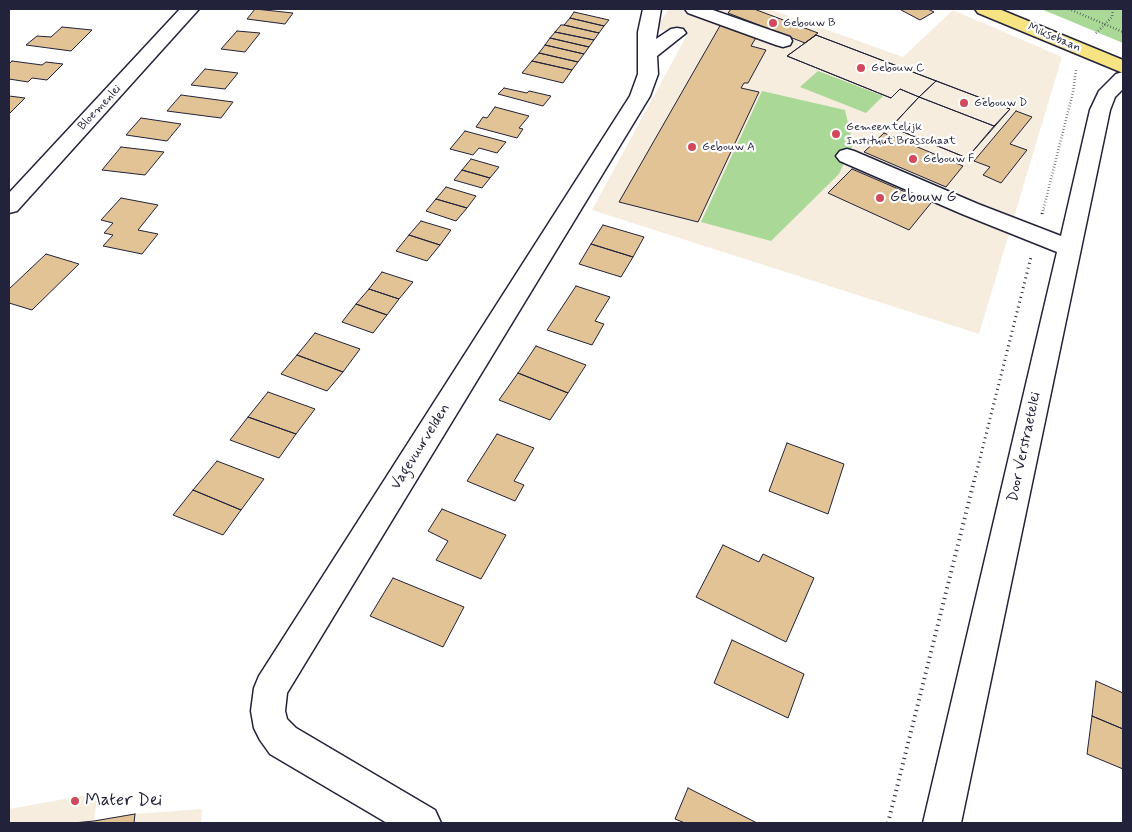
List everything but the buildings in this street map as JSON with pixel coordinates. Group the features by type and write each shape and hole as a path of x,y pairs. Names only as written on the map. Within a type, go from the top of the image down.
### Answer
{"main road":[{"name":"Miksebaan","path":"984,9 1091,45 1123,68"}],"street":[{"name":"Bloemenlei","path":"9,206 190,9"},
{"name":"Vagevuurvelden","path":"422,823 283,741 272,728 268,711 271,688 640,96 648,65 647,32 652,9"},
{"path":"690,10 783,41"},
{"path":"648,65 677,33"},
{"name":"Door Verstraetelei","path":"942,823 1100,110 1106,95 1123,78"},
{"path":"847,156 1069,248"}],"path":[{"path":"1069,9 1123,32"},
{"path":"888,823 1073,92 1077,55 1091,45 1096,33 1112,17 1113,9"}],"shaded area":[{"name":"Gemeentelijk Instituut Brasschaat","path":"669,9 769,9 903,57 953,10 1062,57 979,334 592,210 687,35 655,29"},
{"name":"Mater Dei","path":"98,793 94,820 135,814 202,809 201,823 9,823 9,809"}],"green space":[{"path":"1041,9 1123,9 1123,43 1058,16"},
{"path":"818,71 883,96 866,113 800,87"},
{"path":"762,91 845,110 853,144 839,174 771,241 701,222"}],"place":[{"name":"Gebouw B","path":"773,23"},
{"name":"Gebouw C","path":"861,68"},
{"name":"Gebouw D","path":"964,103"},
{"name":"Gemeentelijk Instituut Brasschaat","path":"836,134"},
{"name":"Gebouw A","path":"692,147"},
{"name":"Gebouw F","path":"913,159"},
{"name":"Gebouw G","path":"880,198"},
{"name":"Mater Dei","path":"75,801"}]}
